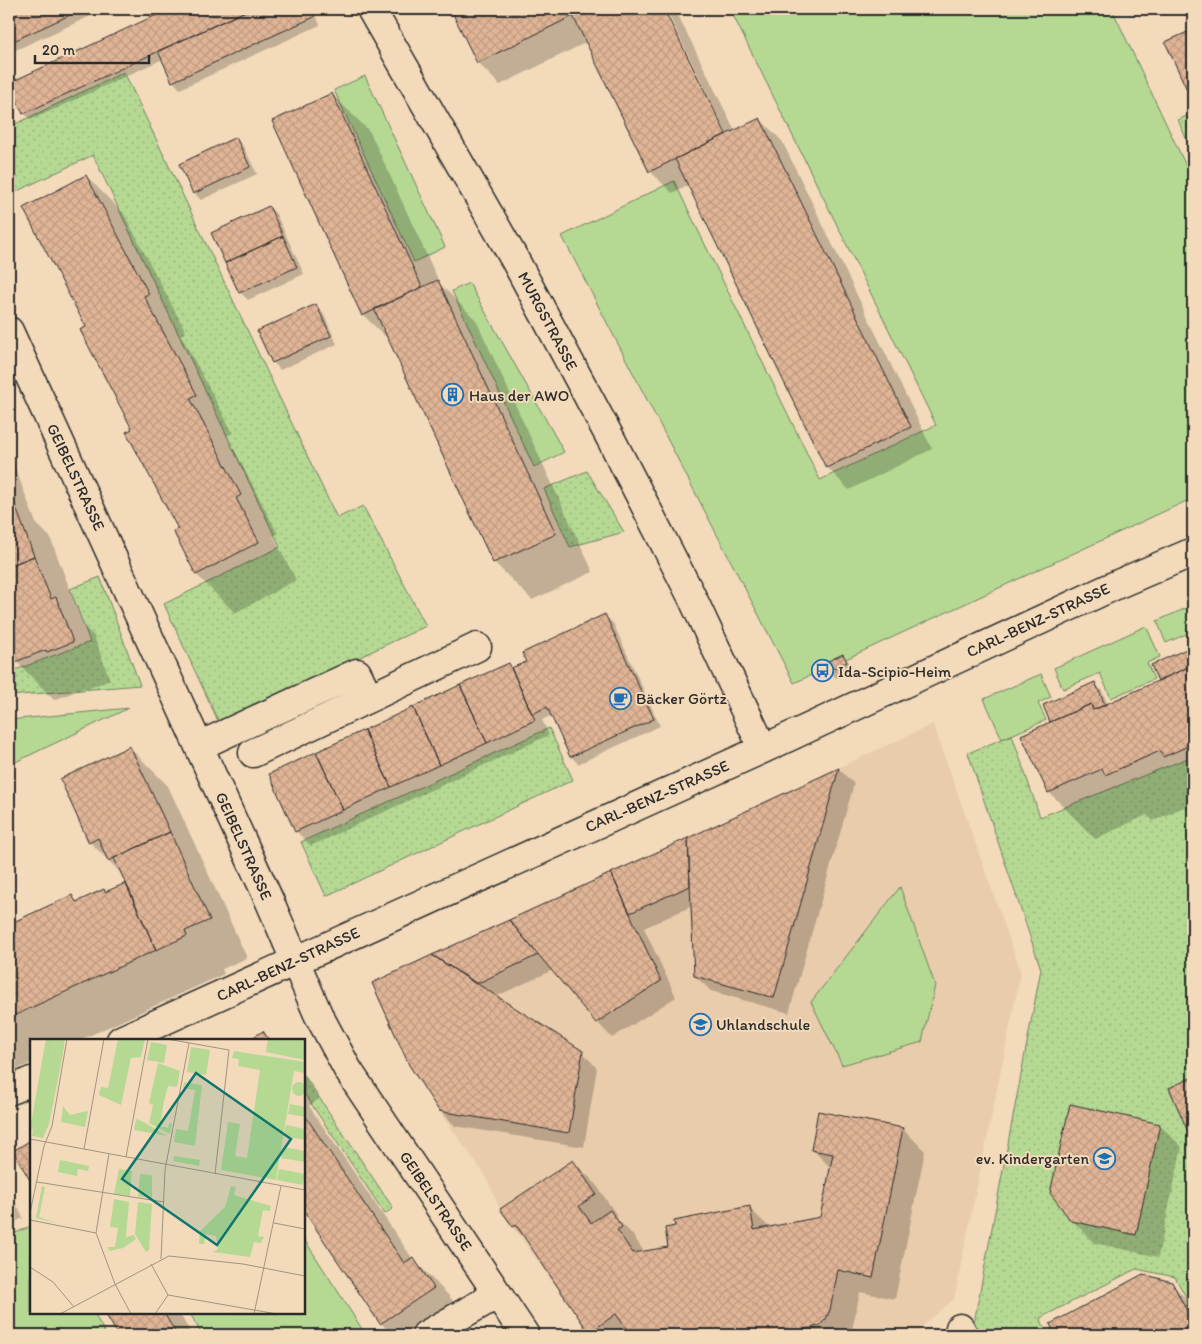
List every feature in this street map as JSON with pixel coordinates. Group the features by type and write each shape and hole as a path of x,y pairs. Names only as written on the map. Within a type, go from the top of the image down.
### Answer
{"street":[{"name":"MURGSTRASSE","path":"371,9 515,260 613,443 691,595 762,748"},
{"name":"GEIBELSTRASSE","path":"9,331 270,902 318,1014 348,1070 525,1335"},
{"name":"CARL-BENZ-STRASSE","path":"122,1039 1066,608 1193,552"},
{"path":"253,753 477,647"},
{"path":"199,746 357,673 369,698"},
{"path":"9,1091 30,1081"},
{"path":"426,1335 498,1294"}],"shaded area":[{"name":"Uhlandschule","path":"933,724 1021,972 954,1299 920,1328 919,1335 591,1335 500,1209 485,1175 409,1065 372,983"}],"green space":[{"path":"730,9 1112,9 1193,181 1193,498 794,683 562,236 674,181 820,480 936,425"},
{"path":"124,72 337,518 363,506 426,626 219,723 164,604 280,547 93,155 9,195 9,127"},
{"path":"365,76 445,247 414,262 334,90"},
{"path":"1193,113 1193,154 1178,120"},
{"path":"469,283 564,452 534,467 452,291"},
{"path":"587,471 624,532 570,547 544,489"},
{"path":"100,577 140,685 9,696 9,670 10,672 90,642 70,589"},
{"path":"1193,605 1193,631 1166,643 1157,621"},
{"path":"1146,626 1160,657 1147,663 1154,679 1111,698 1100,673 1063,689 1054,668"},
{"path":"1041,674 1051,697 1038,703 1046,720 1002,739 984,699"},
{"path":"129,708 9,765 9,720"},
{"path":"549,728 573,780 326,896 301,842"},
{"path":"1012,735 1040,817 1193,756 1193,1310 1175,1277 1136,1269 1040,1318 1048,1335 981,1335 974,1323 1041,969 968,753"},
{"path":"900,887 935,985 922,1042 842,1065 811,1002"},
{"path":"305,1076 393,1208 385,1214 305,1094"},
{"path":"30,1226 30,1314 95,1314 106,1335 9,1335 9,1236"},
{"path":"305,1241 364,1332 359,1335 202,1335 191,1314 305,1314"}],"building":[{"path":"9,9 83,9 9,43"},
{"path":"169,9 250,9 23,114 9,83"},
{"path":"250,9 310,9 314,17 172,82 158,51"},
{"path":"452,9 664,9 726,134 649,172 573,16 477,63"},
{"path":"1192,30 1193,92 1189,94 1165,42"},
{"path":"332,93 422,287 362,316 272,121"},
{"path":"760,118 911,427 826,468 675,159"},
{"path":"236,137 250,167 193,194 179,164"},
{"path":"86,175 149,294 144,296 197,395 190,398 241,495 236,498 259,542 196,575 173,531 178,529 126,432 132,429 80,330 86,327 23,208"},
{"path":"269,206 283,236 225,263 211,233"},
{"path":"283,236 297,267 239,293 225,263"},
{"name":"Haus der AWO","path":"438,280 556,534 493,563 374,309"},
{"path":"316,304 331,336 272,363 257,331"},
{"path":"12,497 34,556 9,566 9,498"},
{"path":"34,556 51,599 56,597 73,642 15,662 9,645 9,566"},
{"path":"605,614 654,719 570,757 547,707 532,714 511,668 526,662 522,653"},
{"path":"1193,646 1193,665 1158,681 1151,665"},
{"path":"843,654 847,662 828,671 824,663"},
{"path":"509,663 535,720 487,743 460,685"},
{"path":"1193,665 1193,744 1163,757 1160,751 1105,775 1102,769 1048,793 1021,735 1091,704 1093,710"},
{"path":"1095,682 1105,705 1093,710 1091,704 1050,722 1043,705"},
{"path":"460,685 487,743 439,765 413,707"},
{"path":"413,707 439,765 391,787 364,730"},
{"path":"364,730 391,787 343,810 316,752"},
{"path":"130,746 170,832 108,861 98,838 89,843 60,779"},
{"path":"316,752 343,810 295,832 269,774"},
{"path":"839,768 774,998 694,976 688,838"},
{"path":"170,832 210,920 185,931 187,936 156,950 114,858"},
{"path":"688,838 690,886 630,913 611,873"},
{"path":"611,873 661,981 596,1023 509,920"},
{"path":"126,883 156,950 9,1018 9,924 72,895 76,902 104,889 105,892"},
{"path":"509,920 538,955 476,984 432,955"},
{"path":"432,955 583,1051 569,1133 439,1111 409,1065 372,983"},
{"path":"263,1031 268,1039 251,1039"},
{"path":"1193,1077 1193,1143 1169,1088"},
{"name":"ev. Kindergarten","path":"1070,1104 1160,1124 1136,1235 1071,1221 1050,1193"},
{"path":"818,1111 903,1128 873,1278 838,1270 830,1310 826,1319 819,1326 797,1331 798,1335 631,1335 616,1314 589,1333 516,1225 513,1227 500,1209 573,1160 596,1194 579,1206 591,1223 610,1210 622,1227 617,1230 633,1253 668,1247 665,1228 675,1226 674,1221 750,1206 754,1230 820,1217 833,1154 811,1150"},
{"path":"305,1115 404,1263 413,1257 434,1288 380,1324 305,1212"},
{"path":"30,1141 30,1180 13,1151"},
{"path":"9,1194 16,1211 9,1214"},
{"path":"1143,1274 1172,1282 1193,1323 1193,1335 1055,1335 1050,1324"},
{"path":"106,1314 165,1314 177,1335 118,1335"}],"place":[{"name":"Haus der AWO","path":"453,395"},
{"name":"Ida-Scipio-Heim","path":"822,671"},
{"name":"Bäcker Görtz","path":"620,698"},
{"name":"Uhlandschule","path":"700,1024"},
{"name":"ev. Kindergarten","path":"1105,1158"}]}
